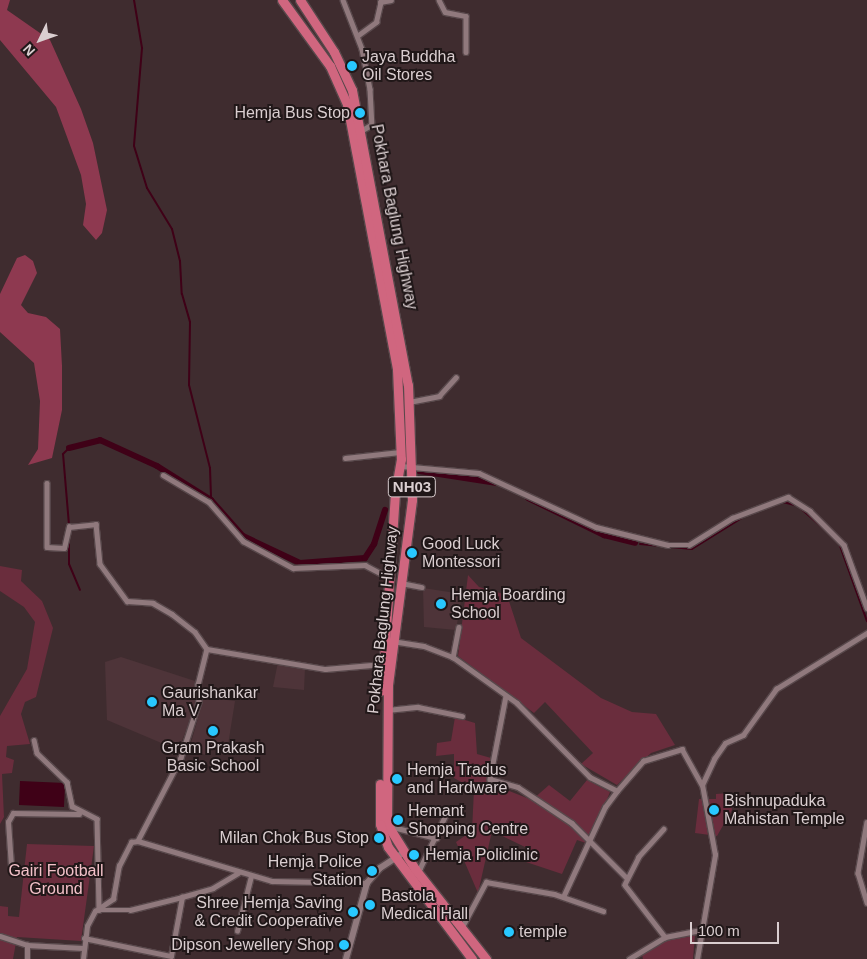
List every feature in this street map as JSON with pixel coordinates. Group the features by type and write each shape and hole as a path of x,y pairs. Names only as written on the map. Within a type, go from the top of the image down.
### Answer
{"highway":[{"name":"Pokhara Baglung Highway","path":"282,0 335,74 358,133"},
{"name":"Pokhara Baglung Highway","path":"300,0 348,79 405,402 412,467 411,509 400,582 383,664 380,817 385,839 412,872 472,959"},
{"name":"Pokhara Baglung Highway","path":"399,855 387,826 387,710 389,578 402,452 405,402"},
{"name":"Pokhara Baglung Highway","path":"412,872 462,926 486,959"}],"street":[{"path":"343,0 357,36 370,89 372,125 358,133"},
{"path":"357,36 376,22 380,1 391,0"},
{"path":"439,0 445,12 466,16 466,52"},
{"path":"405,402 439,396 456,377"},
{"path":"345,458 402,452"},
{"path":"400,466 479,473 596,527 668,545 689,545 732,518 788,497 810,511 844,545 867,608"},
{"path":"163,475 209,502 243,540 293,568 365,565 389,578"},
{"path":"47,483 47,547 64,548 69,527 96,524 100,564 126,601 153,603 172,614 195,632 207,649 308,667 383,664"},
{"path":"400,582 422,587"},
{"path":"453,657 459,627"},
{"path":"702,785 725,743 743,735 776,689 867,633"},
{"path":"388,641 424,646 453,657 506,696 544,728 590,777 617,791"},
{"path":"138,841 180,758 199,702 198,684 207,649"},
{"path":"506,696 490,779 532,795 583,830 589,841 627,878"},
{"path":"387,710 418,707 462,716"},
{"path":"34,740 37,753 67,782 72,806 83,814 97,819 99,910"},
{"path":"562,897 589,841 617,791 643,761 682,749 702,785 715,855 700,930 697,959"},
{"path":"11,866 8,822 13,813 83,814"},
{"path":"412,872 420,868 445,816"},
{"path":"867,822 858,873 867,903"},
{"path":"387,826 436,838"},
{"path":"664,829 627,878 625,886 665,937"},
{"path":"83,959 84,938 92,917 113,899 126,845 138,841 251,876 296,883 367,883"},
{"path":"346,959 367,883 399,855"},
{"path":"99,910 130,910 182,897 214,888 238,873"},
{"path":"237,931 251,876"},
{"path":"462,926 486,882 562,897 603,911"},
{"path":"84,938 171,956 182,897"},
{"path":"629,959 665,937 700,930"},
{"path":"0,936 27,945 83,948"},
{"path":"27,945 27,959"}],"shaded area":[{"path":"0,0 10,0 7,10 50,40 81,109 93,143 107,210 102,233 96,240 83,225 86,204 81,175 56,107 0,40"},
{"path":"25,255 33,261 37,273 21,305 28,313 46,317 60,329 62,366 62,410 52,458 28,465 38,449 40,401 34,363 0,332 0,294 17,258"},
{"name":"Hemja Boarding School","path":"423,588 462,594 456,630 424,627"},
{"name":"Gaurishankar Ma V","path":"121,657 195,681 197,704 178,750 107,720 105,662"},
{"path":"278,662 305,668 304,690 273,687"},
{"name":"Gram Prakash Basic School","path":"204,697 235,701 227,751 208,746 206,755 189,750"},
{"path":"20,781 65,783 64,807 19,805"}],"green space":[{"path":"0,566 22,570 21,581 42,601 53,628 36,697 25,702 21,714 30,744 7,746 6,757 14,760 12,773 2,774 4,817 0,824 0,716 27,669 35,622 24,607 0,591"},
{"path":"468,575 479,587 507,595 521,638 601,698 632,712 656,714 675,745 651,753 617,785 581,764 593,753 545,702 534,713 458,656"},
{"path":"455,717 475,723 477,754 491,758 487,782 532,800 549,785 570,801 587,780 610,792 589,844 577,840 562,874 523,861 527,848 492,831 478,893 456,842 472,831 474,789 454,778 454,754 436,756 437,743 451,741"},
{"path":"730,793 732,810 717,836 695,833 699,799 716,799 716,794"},
{"name":"Gairi Football Ground","path":"27,844 94,846 81,941 17,937 13,959 0,959 0,906 8,907 8,916 19,917"},
{"path":"689,933 695,934 693,959 643,959 642,955 664,941"}],"waterway":[{"path":"134,0 142,48 134,146 147,188 172,229 180,261 182,294 190,322 189,385 210,468 211,500"},
{"path":"69,448 100,440 157,466 211,500 243,536 300,563 365,558 374,544 385,510"},
{"path":"69,448 63,454 69,525"},
{"path":"413,470 497,483"},
{"path":"528,498 604,535 635,543"},
{"path":"640,544 692,549 745,516 783,502 798,506 832,536"},
{"path":"69,538 69,564 80,590"},
{"path":"839,543 867,621"}],"place":[{"name":"Jaya Buddha Oil Stores","path":"352,66"},
{"name":"Hemja Bus Stop","path":"360,113"},
{"name":"Good Luck Montessori","path":"412,553"},
{"name":"Hemja Boarding School","path":"441,604"},
{"name":"Gaurishankar Ma V","path":"152,702"},
{"name":"Gram Prakash Basic School","path":"213,731"},
{"name":"Hemja Tradus and Hardware","path":"397,779"},
{"name":"Bishnupaduka Mahistan Temple","path":"714,810"},
{"name":"Hemant Shopping Centre","path":"398,820"},
{"name":"Milan Chok Bus Stop","path":"379,838"},
{"name":"Hemja Policlinic","path":"414,855"},
{"name":"Hemja Police Station","path":"372,871"},
{"name":"Bastola Medical Hall","path":"370,905"},
{"name":"Shree Hemja Saving & Credit Cooperative","path":"353,912"},
{"name":"temple","path":"509,932"},
{"name":"Dipson Jewellery Shop","path":"344,945"}]}
